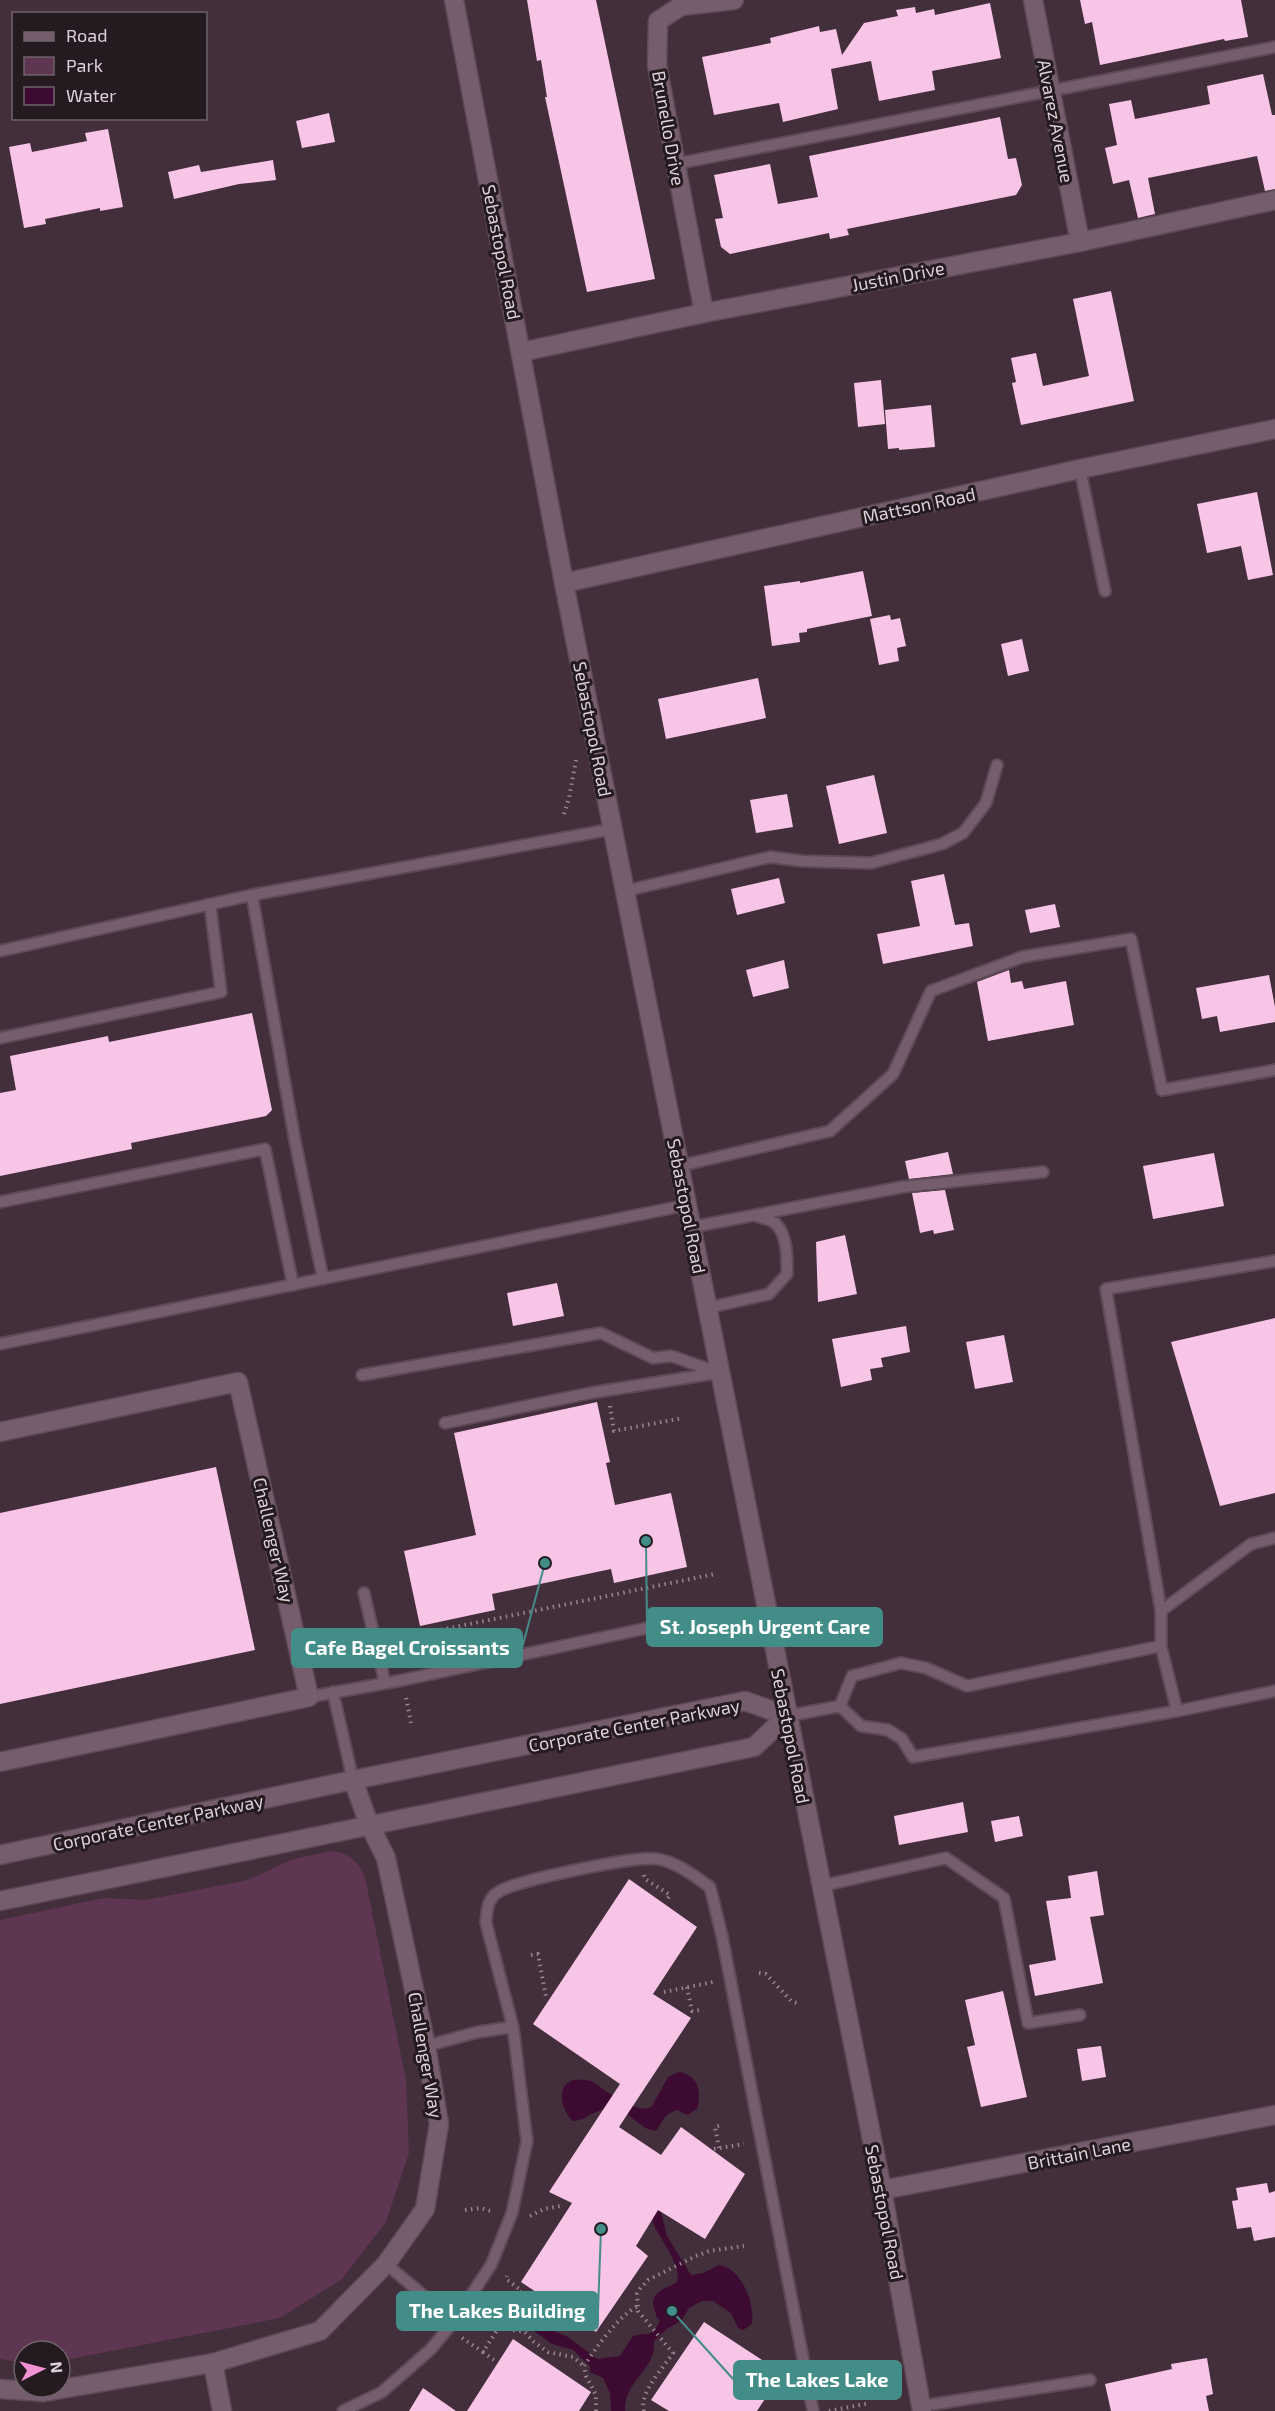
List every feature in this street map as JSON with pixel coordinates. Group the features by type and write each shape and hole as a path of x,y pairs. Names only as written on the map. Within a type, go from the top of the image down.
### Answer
{"street":[{"name":"Sebastopol Road","path":"454,0 564,583 882,2190 922,2408"},
{"name":"Brunello Drive","path":"704,313 657,65 658,21 681,6 734,0"},
{"name":"Alvarez Avenue","path":"1033,0 1080,242"},
{"name":"Justin Drive","path":"521,352 704,313 1080,242 1275,200"},
{"name":"Mattson Road","path":"564,583 1080,469 1275,429"},
{"name":"Challenger Way","path":"0,1432 238,1382 309,1696"},
{"path":"0,1762 309,1696"},
{"name":"Corporate Center Parkway","path":"0,1856 353,1780 744,1701 787,1716"},
{"path":"0,1901 754,1747 787,1716"},
{"name":"Challenger Way","path":"0,2389 44,2392 213,2363 321,2331 386,2264 425,2210 439,2124 426,2046 386,1858 369,1824 353,1780"},
{"name":"Brittain Lane","path":"882,2190 1274,2118"},
{"path":"213,2363 222,2411"}],"lane":[{"path":"675,164 1050,93 1275,47"},
{"path":"1080,469 1105,591"},
{"path":"625,891 770,857 802,861 871,863 942,844 963,834 986,803 997,765"},
{"path":"0,951 252,895 613,829"},
{"path":"252,895 295,1141 323,1279"},
{"path":"0,1038 221,992 210,904"},
{"path":"679,1166 830,1131 893,1074 931,991 1022,957 1110,942 1131,939 1162,1090 1275,1070"},
{"path":"0,1202 265,1149 293,1285"},
{"path":"692,1227 902,1187 1043,1172"},
{"path":"0,1344 687,1205"},
{"path":"707,1308 769,1294 788,1274 783,1235 774,1223 756,1216"},
{"path":"1177,1711 1161,1646 1161,1611 1106,1289 1275,1261"},
{"path":"362,1375 601,1333 653,1358 671,1356 720,1373"},
{"path":"445,1423 607,1390 720,1373"},
{"path":"1161,1611 1251,1544 1275,1538"},
{"path":"364,1593 385,1683"},
{"path":"309,1696 385,1683 671,1623"},
{"path":"840,1707 852,1676 901,1663 926,1668 967,1686 1161,1646"},
{"path":"840,1707 861,1726 888,1730 902,1739 913,1757 1177,1711 1275,1691"},
{"path":"333,1692 353,1780"},
{"path":"787,1716 840,1707"},
{"path":"343,2411 382,2392 431,2349 454,2321 491,2265 512,2213 527,2141 513,2027 486,1923 487,1905 498,1892 513,1885 633,1859 656,1858 678,1864 710,1887 722,1936 813,2411"},
{"path":"821,1886 946,1858 1004,1898 1028,2023 1080,2015"},
{"path":"426,2046 478,2032 513,2027"},
{"path":"386,2264 454,2321"},
{"path":"922,2408 1090,2380"}],"path":[{"path":"607,1390 614,1431 683,1418"},
{"path":"398,1651 396,1640 715,1574"},
{"path":"406,1698 411,1723"},
{"path":"643,1871 645,1879 670,1895 667,1900"},
{"path":"531,1955 538,1954 546,1997"},
{"path":"759,1973 766,1974 791,2001 800,2004"},
{"path":"664,1992 713,1982"},
{"path":"687,1987 692,2011 700,2010"},
{"path":"721,2125 715,2127 717,2149 745,2144"},
{"path":"529,2221 531,2214 560,2206"},
{"path":"465,2210 480,2208 495,2212"},
{"path":"644,2411 643,2400 655,2376 663,2370 673,2353 638,2311 637,2294 640,2289 648,2280 709,2251 744,2246"},
{"path":"483,2352 499,2323 522,2291 510,2284 506,2279 507,2273"},
{"path":"596,2411 596,2395 586,2376 585,2365 592,2353 625,2316 638,2307"},
{"path":"499,2323 512,2330 525,2332 548,2352 573,2357 585,2365"},
{"path":"462,2338 494,2360"},
{"path":"828,2411 870,2403"}],"green space":[{"path":"333,1851 352,1859 365,1877 406,2081 409,2153 386,2222 342,2279 280,2318 72,2359 72,2339 12,2339 12,2361 0,2359 0,1920 104,1898 146,1900 248,1880 293,1859"}],"water":[{"path":"678,2072 690,2076 697,2085 699,2096 697,2109 687,2115 677,2110 669,2114 656,2131 642,2126 623,2112 607,2109 573,2121 562,2101 566,2084 581,2080 591,2081 630,2105 646,2108 652,2106 668,2077"},
{"path":"658,2210 661,2212 667,2236 691,2275 703,2273 719,2265 734,2273 740,2280 749,2297 752,2324 743,2330 738,2328 731,2313 713,2301 702,2301 689,2308 682,2320 667,2329 654,2341 651,2360 630,2391 625,2411 611,2411 610,2393 603,2378 590,2372 590,2366 573,2350 552,2344 516,2318 524,2307 542,2320 547,2328 568,2337 597,2359 620,2356 633,2336 652,2332 660,2320 654,2308 654,2298 656,2294 677,2282 678,2275 673,2260 653,2223"}],"building":[{"path":"527,0 596,0 655,279 587,292 545,97 547,97 541,60 537,61"},
{"path":"1080,0 1241,0 1248,37 1225,41 1224,39 1100,65 1092,22 1085,24"},
{"path":"990,3 1001,58 932,71 935,90 879,101 871,61 831,69 838,109 783,122 779,103 714,115 702,57 771,43 770,38 819,26 820,32 836,29 842,55 864,23 898,16 896,10 915,7 916,13 934,9 935,15"},
{"path":"1263,74 1272,115 1275,115 1275,189 1265,191 1257,156 1148,178 1155,214 1138,218 1129,180 1113,184 1105,148 1117,145 1109,104 1131,100 1135,119 1210,104 1207,86"},
{"path":"329,113 335,142 302,148 296,121"},
{"path":"1000,117 1008,159 1016,158 1022,185 1016,195 847,229 849,235 830,239 829,233 730,254 721,247 715,219 723,218 714,175 770,164 778,204 818,197 809,156"},
{"path":"108,129 123,207 100,211 100,208 45,219 46,224 24,228 9,147 30,143 32,152 87,141 85,133"},
{"path":"273,160 276,180 239,184 174,199 168,172 199,165 201,172"},
{"path":"1111,291 1134,401 1021,425 1012,383 1016,382 1011,358 1036,353 1043,386 1089,376 1073,299"},
{"path":"881,380 885,424 858,427 854,383"},
{"path":"931,405 935,447 888,449 885,410"},
{"path":"1257,492 1273,575 1248,580 1241,546 1207,553 1197,504"},
{"path":"863,571 872,616 807,629 807,632 799,633 800,642 772,646 764,586 800,581 800,583"},
{"path":"890,615 891,620 900,618 906,646 897,648 899,661 879,665 870,619"},
{"path":"1022,639 1029,671 1008,676 1001,644"},
{"path":"758,678 766,718 666,739 658,699"},
{"path":"874,775 887,833 839,844 826,786"},
{"path":"787,794 793,827 756,833 750,800"},
{"path":"944,874 955,925 969,923 973,946 883,964 877,934 920,926 911,881"},
{"path":"779,878 785,903 737,915 731,889"},
{"path":"1055,904 1060,927 1030,933 1025,910"},
{"path":"784,960 789,988 753,997 746,970"},
{"path":"1009,970 1011,983 1022,981 1024,989 1066,981 1074,1025 988,1041 977,982"},
{"path":"1269,975 1275,1007 1275,1022 1220,1032 1217,1016 1202,1019 1196,988"},
{"path":"252,1013 272,1110 266,1116 131,1143 132,1149 0,1176 0,1093 16,1090 10,1056 108,1036 109,1042"},
{"path":"948,1152 953,1174 909,1179 905,1161"},
{"path":"1214,1153 1224,1206 1153,1219 1143,1166"},
{"path":"945,1190 954,1230 934,1234 933,1230 920,1233 912,1193"},
{"path":"845,1235 857,1294 818,1302 816,1242"},
{"path":"557,1283 564,1316 513,1326 507,1293"},
{"path":"1275,1318 1275,1493 1220,1506 1171,1342"},
{"path":"906,1326 910,1352 881,1358 883,1367 870,1369 872,1380 841,1387 832,1339"},
{"path":"1004,1335 1013,1382 975,1389 966,1342"},
{"path":"597,1402 610,1462 606,1463 615,1505 671,1493 687,1567 614,1583 611,1569 492,1594 495,1610 420,1626 404,1551 476,1535 454,1433"},
{"path":"216,1467 255,1650 0,1704 0,1513"},
{"path":"963,1802 968,1832 899,1845 894,1816"},
{"path":"1019,1816 1023,1836 995,1842 991,1821"},
{"path":"1097,1871 1104,1915 1090,1917 1103,1983 1035,1996 1029,1965 1056,1960 1046,1901 1071,1898 1068,1876"},
{"path":"629,1879 697,1927 653,1994 691,2018 619,2127 661,2155 681,2127 745,2174 705,2239 658,2210 636,2246 648,2256 596,2332 521,2282 572,2203 549,2192 620,2084 533,2024"},
{"path":"1003,1991 1027,2097 981,2107 967,2047 975,2045 965,2000"},
{"path":"1101,2046 1106,2077 1082,2081 1077,2049"},
{"path":"1267,2183 1269,2193 1275,2191 1275,2237 1254,2241 1251,2227 1237,2229 1232,2201 1238,2200 1236,2188"},
{"path":"704,2322 782,2373 757,2411 669,2411 651,2400"},
{"path":"513,2339 591,2392 579,2411 467,2411"},
{"path":"1207,2358 1213,2394 1206,2396 1209,2411 1111,2411 1105,2384 1172,2369 1171,2364"},
{"path":"423,2388 456,2411 409,2411"}],"place":[{"name":"St. Joseph Urgent Care","path":"646,1541"},
{"name":"Cafe Bagel Croissants","path":"545,1563"},
{"name":"The Lakes Building","path":"601,2229"},
{"name":"The Lakes Lake","path":"672,2311"}]}
